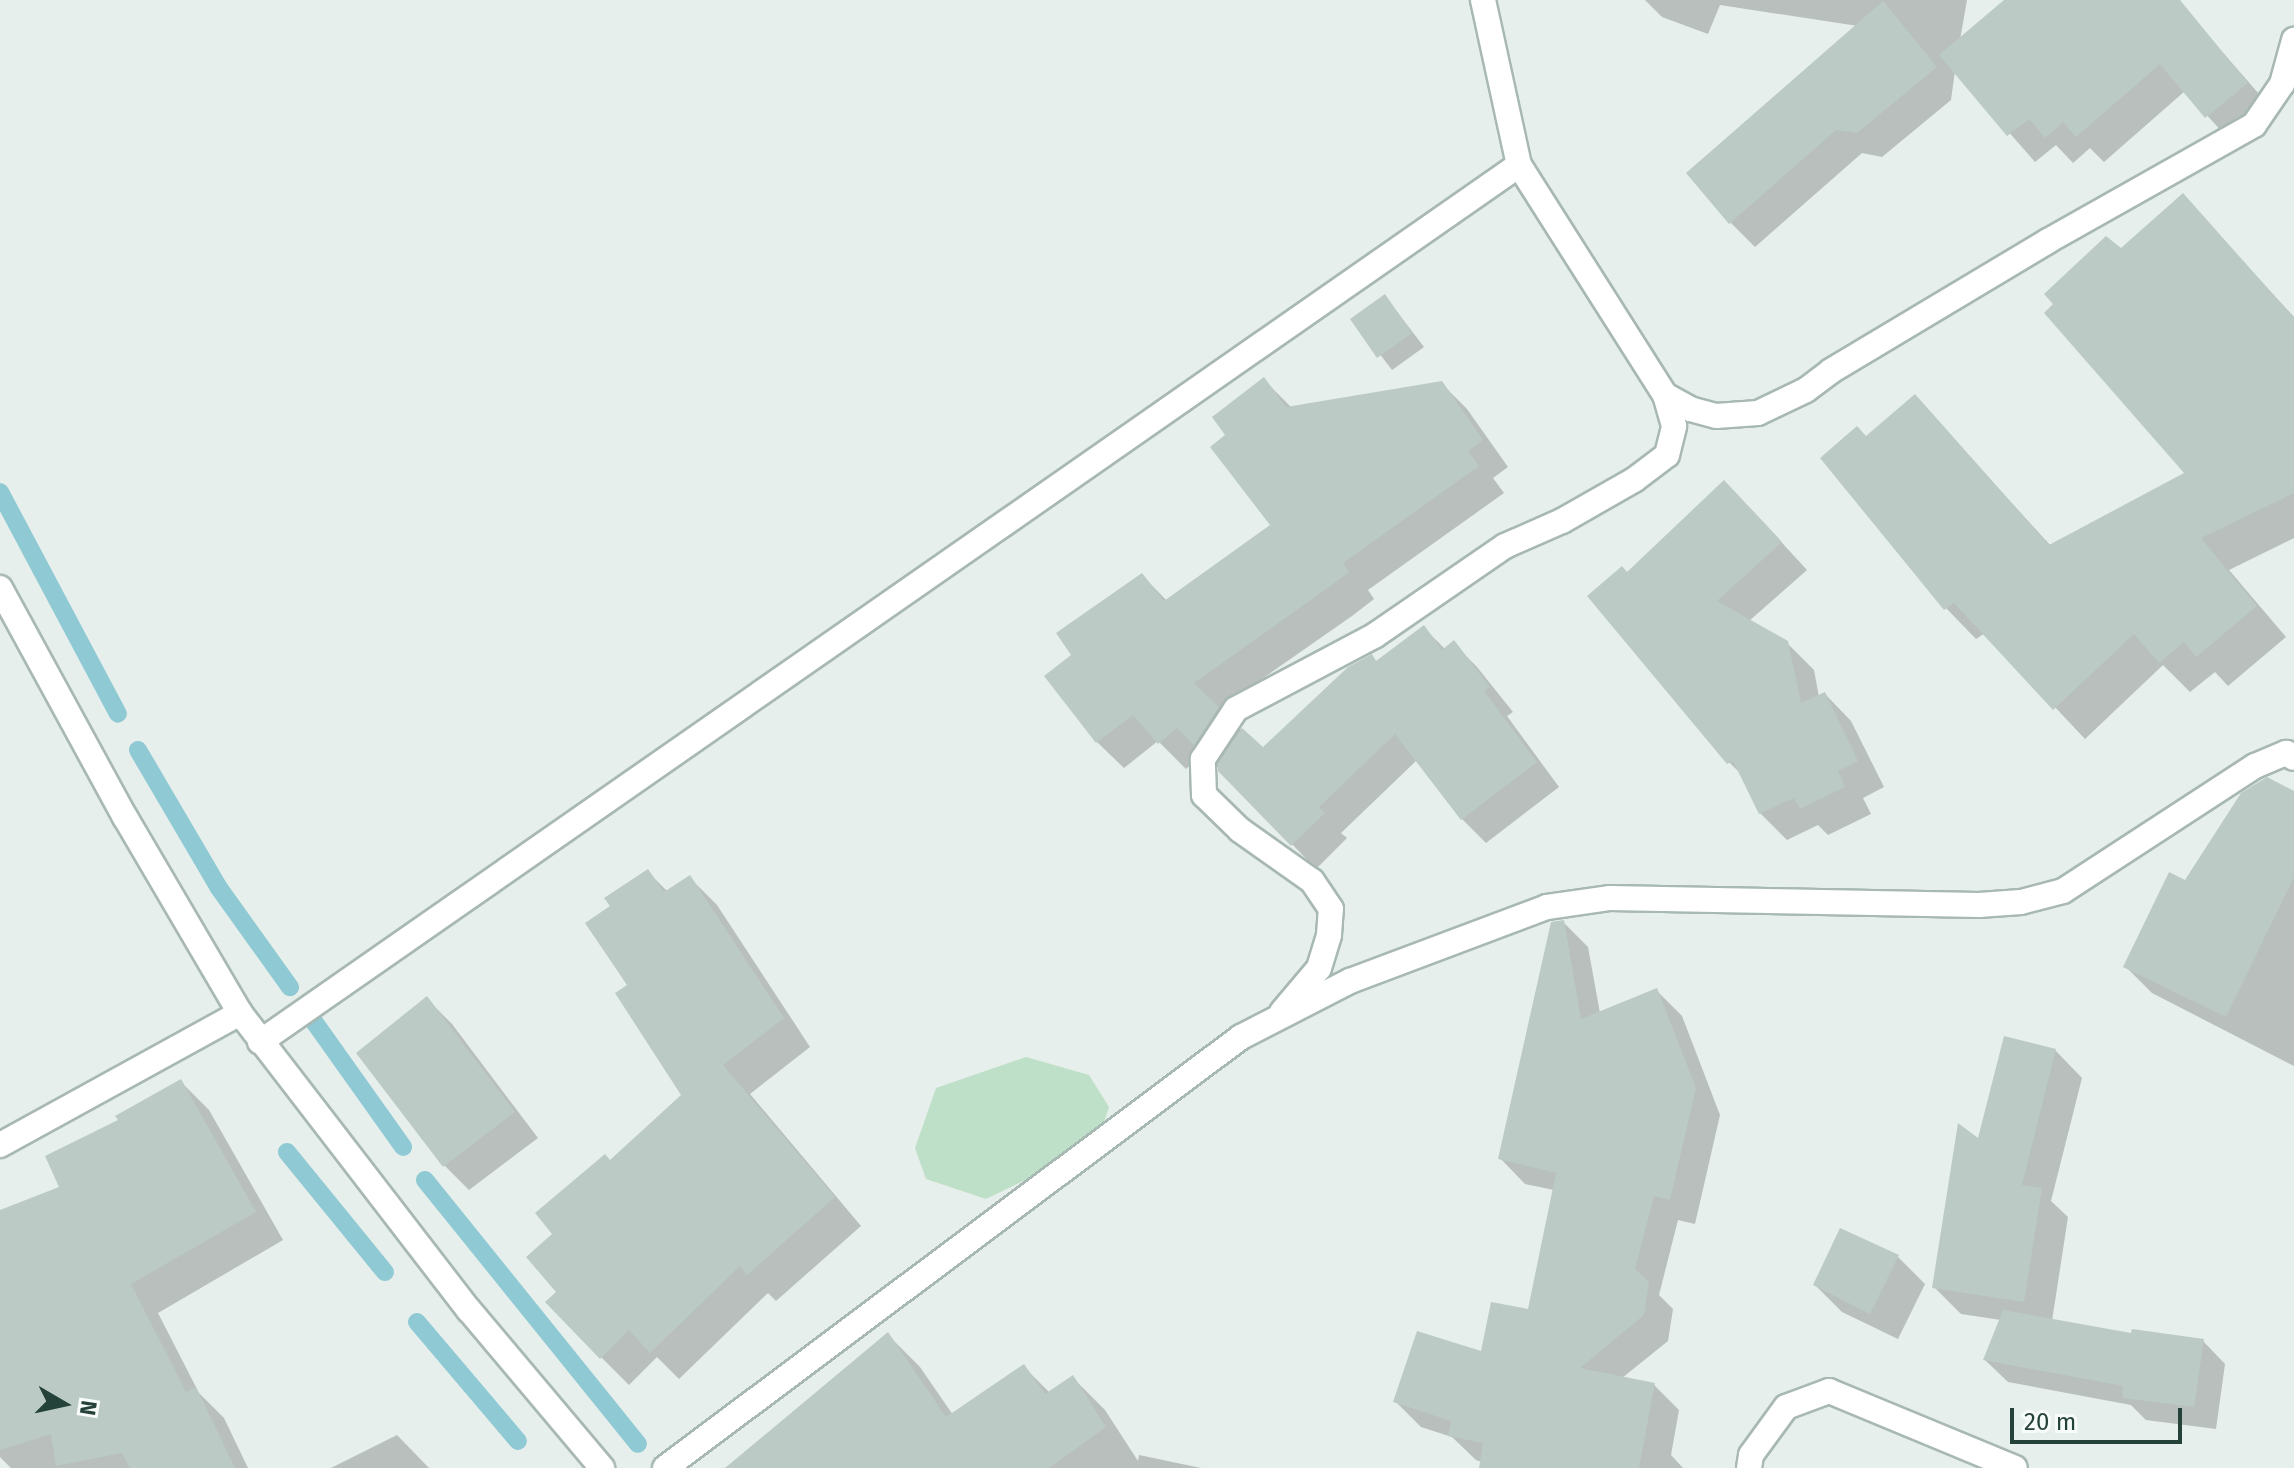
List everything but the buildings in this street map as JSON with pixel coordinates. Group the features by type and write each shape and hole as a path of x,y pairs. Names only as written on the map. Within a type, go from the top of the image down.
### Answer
{"street":[{"path":"1276,1020 1319,968 1329,935 1331,909 1312,881 1240,830 1204,795 1203,759 1236,709 1374,636 1505,546 1562,521 1634,480 1667,455 1674,426 1665,395 1519,165 1483,0"},
{"path":"1665,395 1690,409 1727,415 1758,413 1806,390 1831,371 2034,249 2254,125 2282,84 2294,40"},
{"path":"260,1042 1519,165"},
{"path":"0,588 125,817 240,1013 469,1310 602,1468"},
{"path":"665,1468 1241,1037 1350,981 1547,907 1610,898 1979,905 2021,902 2063,891 2255,766 2286,753 2294,758"},
{"path":"0,1145 240,1013"},
{"path":"1749,1468 1751,1455 1786,1407 1829,1391 2015,1468"}],"green space":[{"path":"1026,1057 1089,1075 1109,1107 1104,1122 1060,1163 986,1199 926,1179 915,1148 936,1088"}],"waterway":[{"path":"0,492 118,714"},
{"path":"138,750 219,888 290,987"},
{"path":"315,1023 403,1147"},
{"path":"287,1152 385,1272"},
{"path":"425,1180 638,1444"},
{"path":"417,1322 518,1441"}]}
